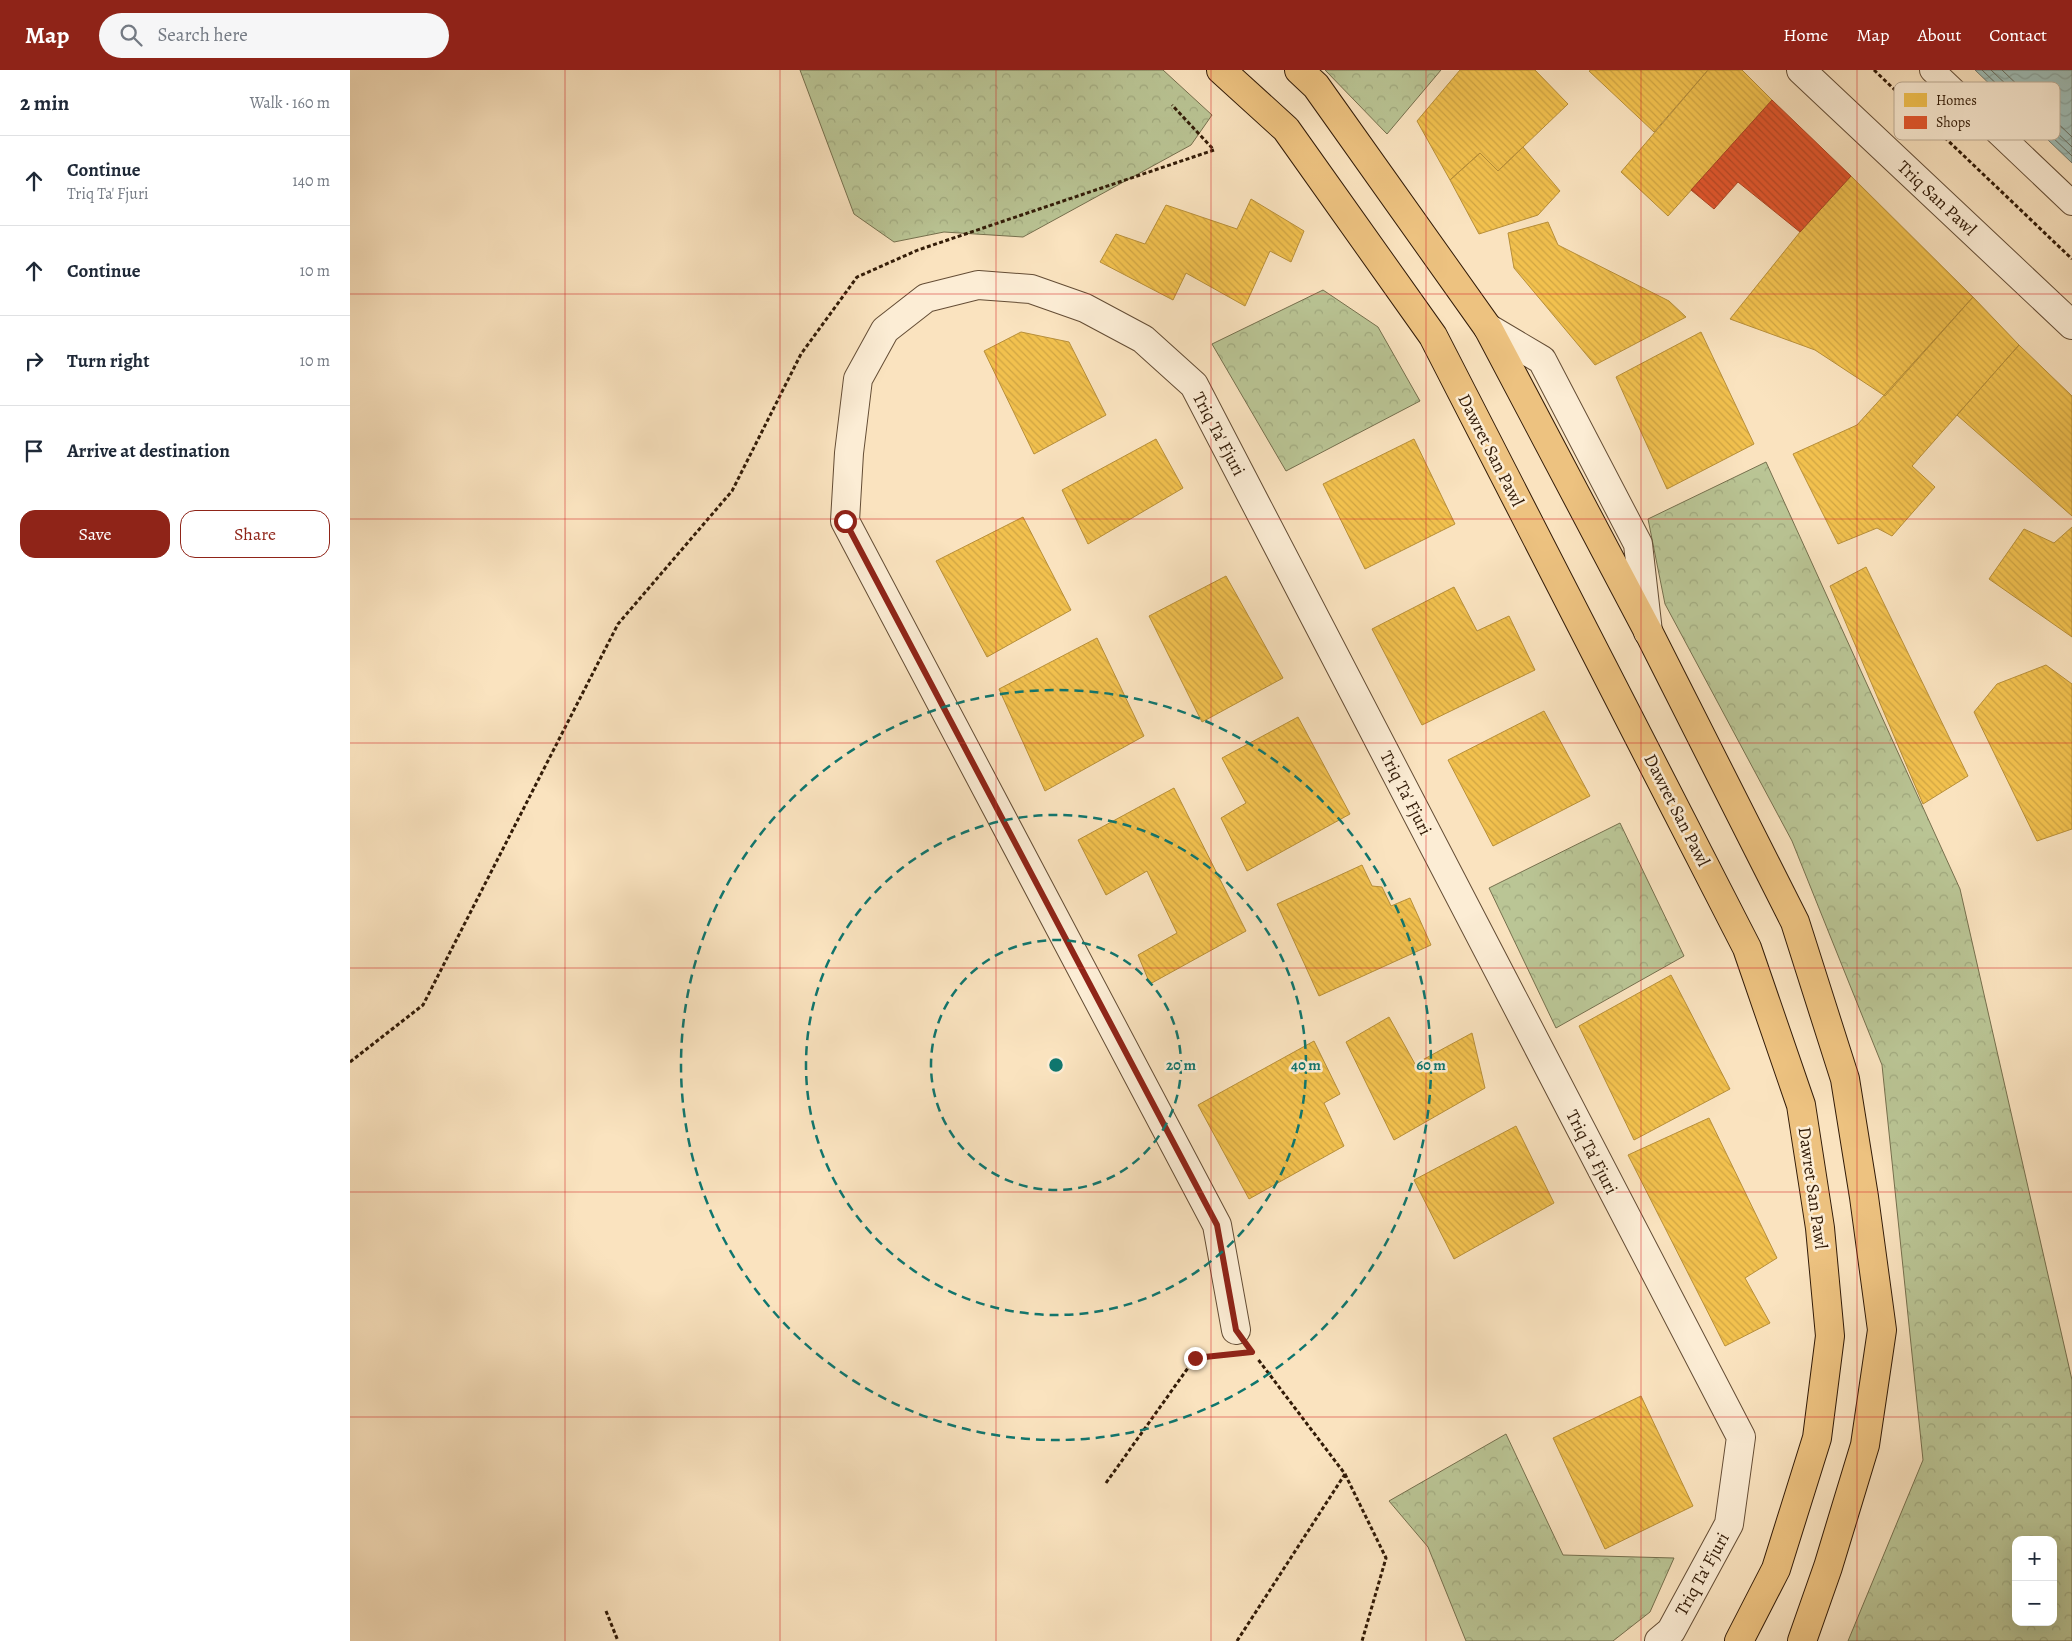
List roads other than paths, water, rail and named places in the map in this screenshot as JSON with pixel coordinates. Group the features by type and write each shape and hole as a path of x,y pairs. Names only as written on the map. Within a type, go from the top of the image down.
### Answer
{"highway":[{"name":"Dawret San Pawl","path":"1221,70 1286,129 1432,336 1747,948 1802,1105 1820,1228 1830,1336 1817,1438 1776,1569 1740,1641"},
{"path":"1299,70 1316,86 1488,328 1648,633 1795,922 1845,1079 1864,1197 1882,1330 1865,1445 1828,1567 1802,1641"}],"street":[{"name":"Triq San Pawl","path":"1801,70 2072,325"},
{"name":"Triq Ta' Fjuri","path":"1236,1330 1217,1225 845,521 848,453 858,379 885,330 926,298 978,285 1032,289 1085,308 1143,339 1194,385 1741,1437 1730,1524 1671,1630 1659,1641"}],"lane":[{"path":"1932,70 1945,82"},
{"path":"2006,140 2072,203"}],"water":[{"path":"1975,70 2072,70 2072,163 2048,140 2060,140 2060,82 1988,82"}]}
